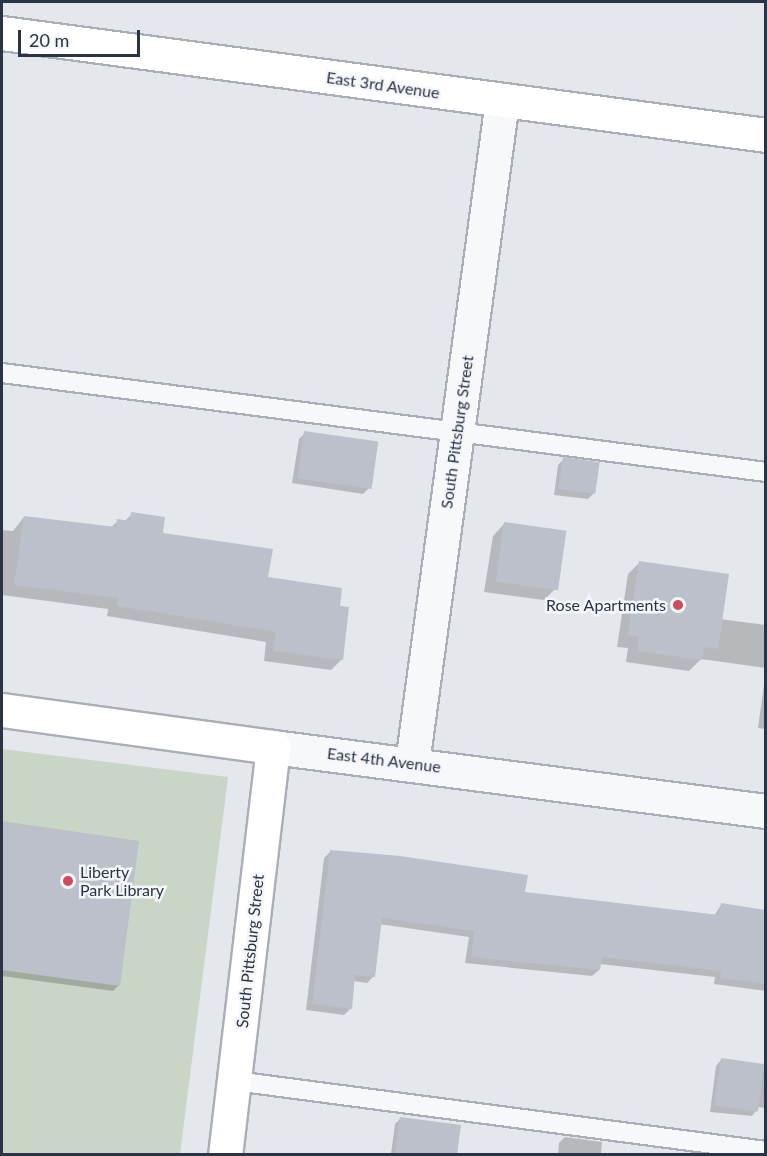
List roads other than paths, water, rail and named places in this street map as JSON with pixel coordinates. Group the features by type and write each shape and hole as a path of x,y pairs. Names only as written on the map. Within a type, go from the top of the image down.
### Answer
{"main road":[{"name":"East 3rd Avenue","path":"2,33 765,135"},
{"name":"East 4th Avenue","path":"2,710 273,747"},
{"name":"South Pittsburg Street","path":"225,1155 273,747"}],"street":[{"name":"South Pittsburg Street","path":"412,763 502,101"},
{"name":"East 4th Avenue","path":"273,747 412,763 765,811"}],"lane":[{"path":"2,373 765,472"},
{"path":"235,1081 765,1151"}],"place":[{"name":"Rose Apartments","path":"678,605"},
{"name":"Liberty Park Library","path":"68,881"}]}
